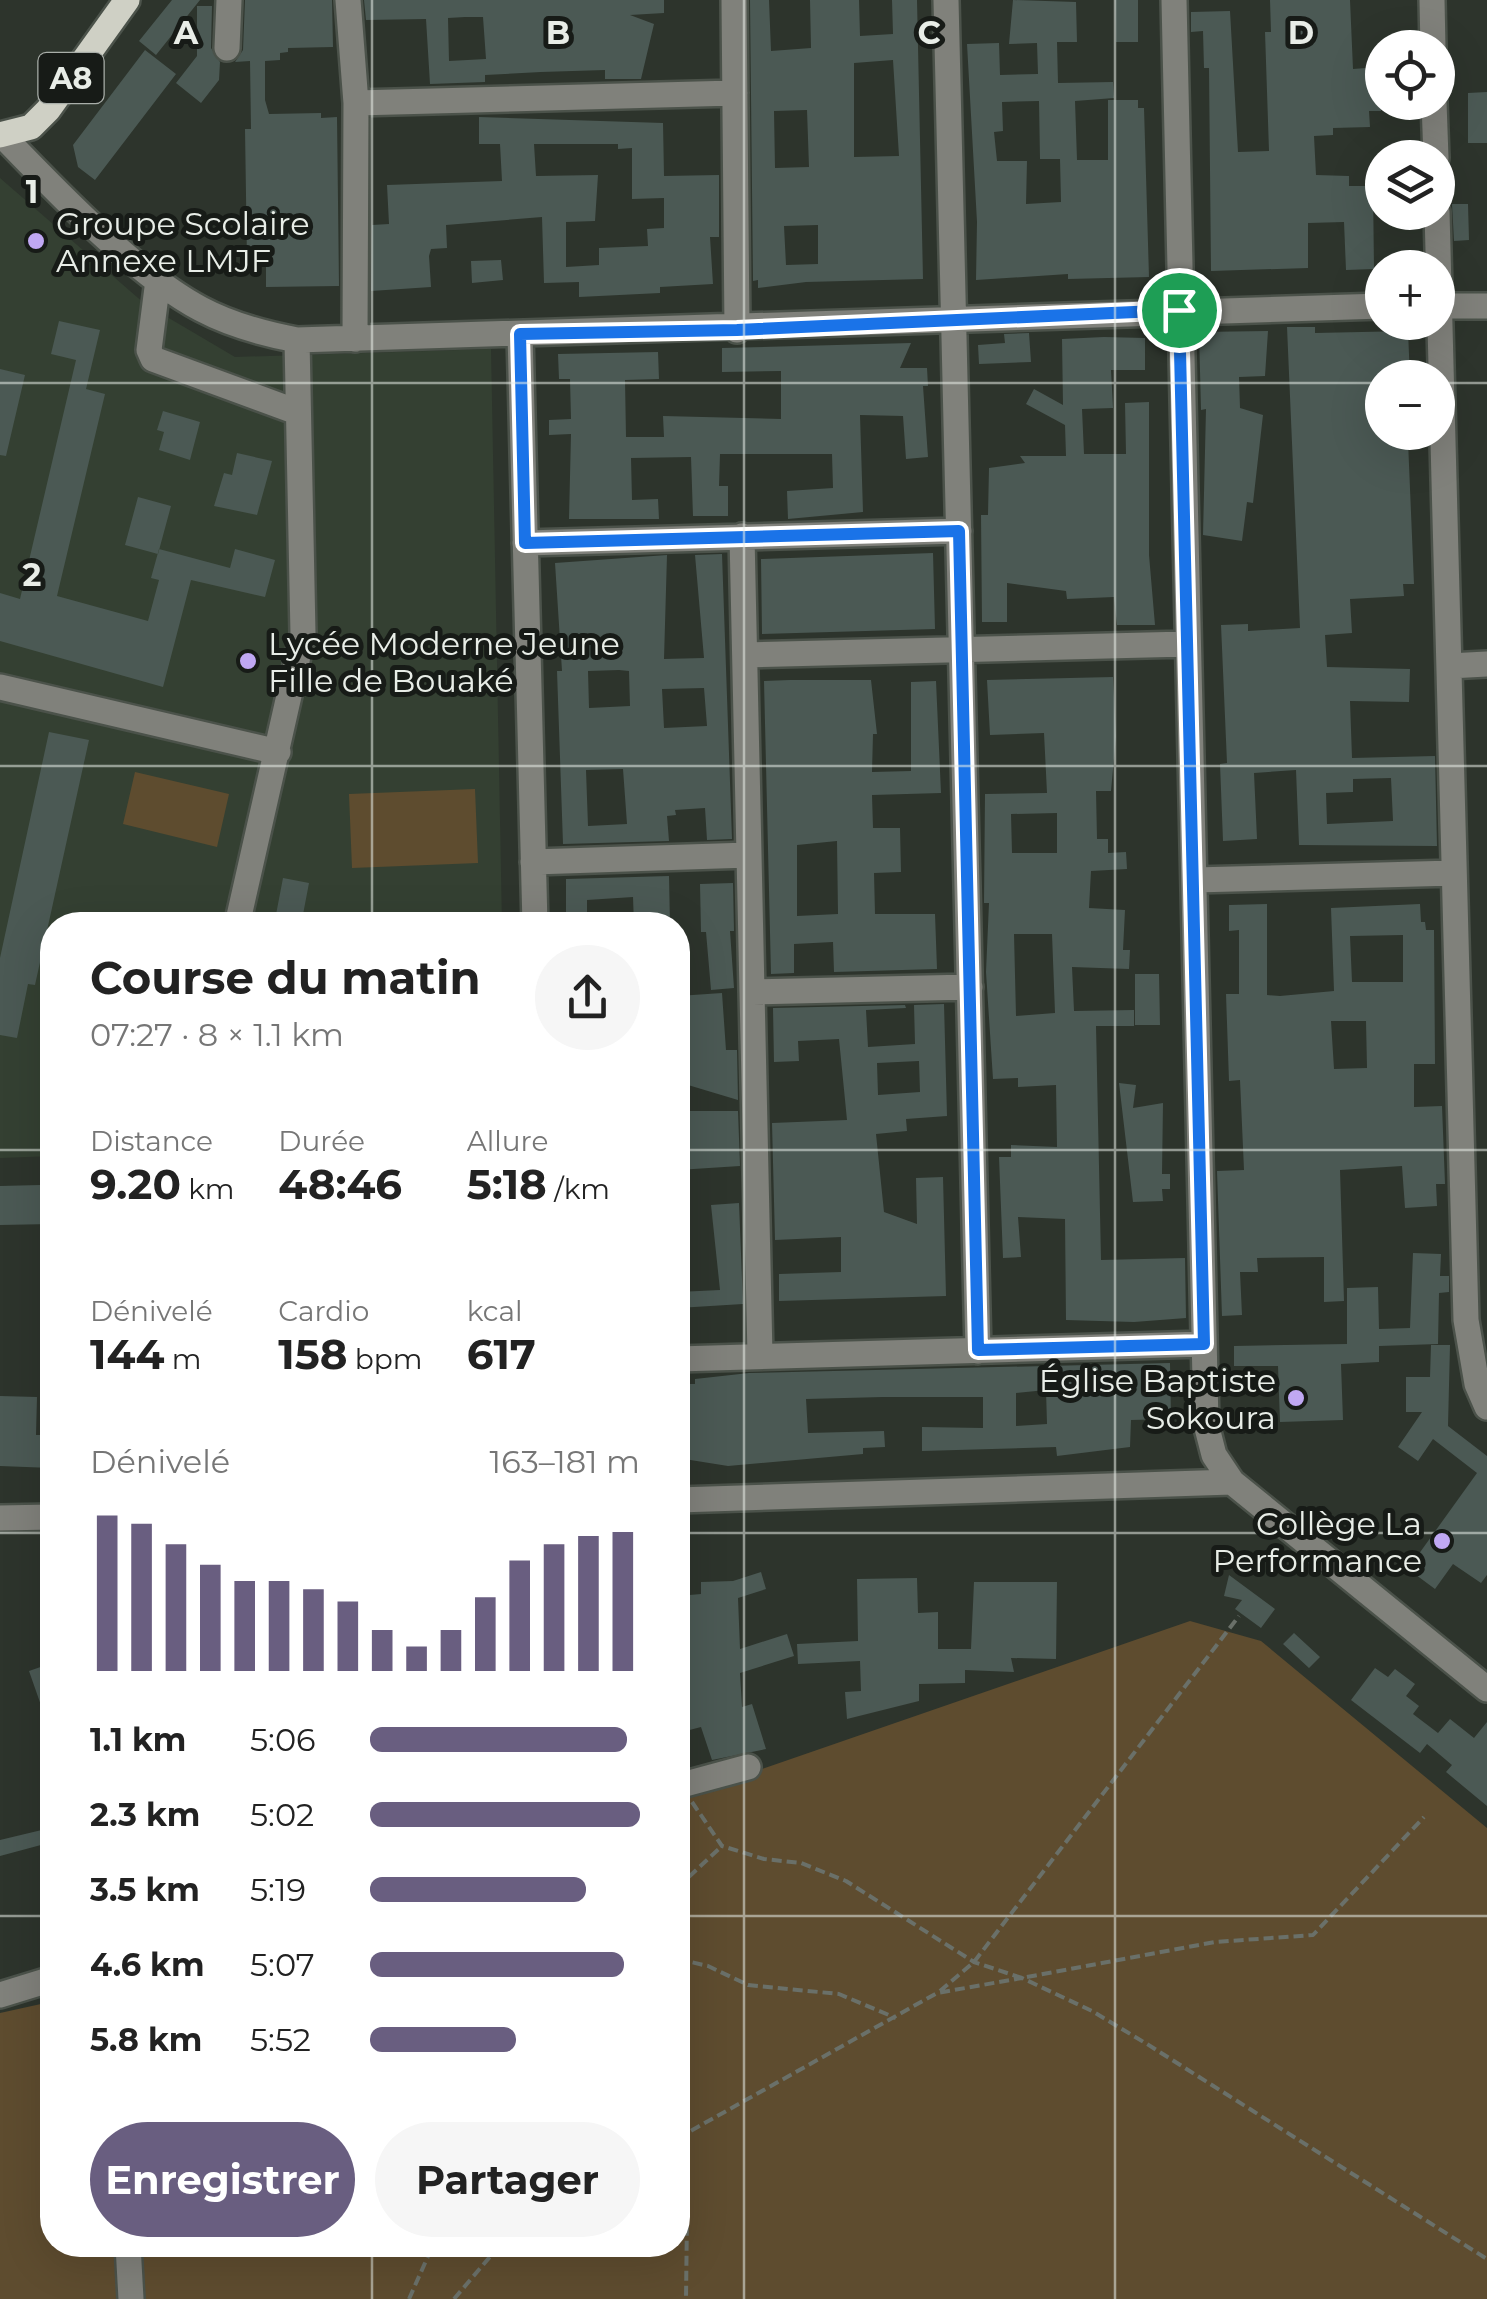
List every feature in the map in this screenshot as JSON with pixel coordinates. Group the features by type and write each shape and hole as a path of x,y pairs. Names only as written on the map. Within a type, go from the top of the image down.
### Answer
{"main road":[{"name":"A8","path":"1,135 31,126 48,110 127,0"}],"street":[{"path":"228,48 229,0"},
{"path":"348,0 356,102 355,339"},
{"path":"734,0 737,330"},
{"path":"946,0 978,1350"},
{"path":"1174,0 1206,1424 1214,1455 1232,1482 1487,1689"},
{"path":"1432,0 1433,30"},
{"path":"356,102 736,93"},
{"path":"1,135 158,280 201,309 266,334 297,340 737,330 1179,310 1365,306"},
{"path":"158,280 149,350 153,359 297,412"},
{"path":"1455,306 1487,306"},
{"path":"520,334 535,912"},
{"path":"240,912 303,634 297,340"},
{"path":"1440,340 1466,1320 1477,1384 1487,1407"},
{"path":"525,543 959,531"},
{"path":"742,536 760,1356"},
{"path":"744,654 1187,644"},
{"path":"1449,666 1487,664"},
{"path":"0,688 278,752"},
{"path":"533,862 749,855"},
{"path":"1194,880 1454,872"},
{"path":"753,992 970,987"},
{"path":"690,1359 1204,1344"},
{"path":"690,1500 1232,1482"},
{"path":"0,1518 40,1517"},
{"path":"690,1783 748,1767"},
{"path":"0,1995 40,1982"},
{"path":"128,2257 130,2299"}],"path":[{"path":"690,2131 896,2018 937,1993 974,1962 1238,1616"},
{"path":"690,1801 722,1846 764,1859 802,1863 846,1881 974,1962 1022,1978 1092,2011 1487,2259"},
{"path":"937,1993 1216,1942 1313,1935 1424,1818"},
{"path":"690,1875 722,1846"},
{"path":"690,1963 748,1985 839,1994 896,2018"},
{"path":"409,2299 428,2257"},
{"path":"454,2299 490,2257"},
{"path":"686,2299 687,2257"}],"shaded area":[{"name":"Lycée Moderne Jeune Fille de Bouaké","path":"0,178 145,304 235,357 491,349 502,912 40,912 40,1156 0,1158"},
{"path":"135,772 229,794 217,847 123,824"},
{"path":"475,789 478,863 352,868 349,794"},
{"path":"1190,1621 1261,1641 1487,1828 1487,2299 0,2299 0,2013 40,2004 40,2257 690,2257 690,1794"}],"building":[{"path":"172,0 200,0 156,55 139,41"},
{"path":"245,0 332,0 333,47 288,48 288,52 280,53 280,60 265,61 265,100 269,114 321,113 321,118 337,117 339,286 266,287 266,260 247,261 245,129 251,129 250,61 235,62 243,50"},
{"path":"364,0 664,0 664,13 630,15 654,24 641,79 605,79 605,70 485,75 485,82 430,84 426,19 366,20","holes":["483,17 486,59 449,61 448,18"]},
{"path":"750,0 769,0 771,51 811,48 810,0 859,0 860,36 893,34 892,0 917,0 923,279 806,282 758,288 758,280 753,281","holes":["893,60 899,156 854,157 854,63","807,110 809,167 775,168 774,111","818,225 818,264 786,265 784,226"]},
{"path":"1013,0 1076,2 1077,42 1057,42 1058,83 1113,82 1114,98 1075,101 1077,160 1108,160 1108,100 1138,100 1138,108 1144,108 1149,277 1068,279 1068,274 976,280 977,222 967,44 999,43 1000,75 1038,74 1037,43 1009,44","holes":["1039,101 1040,159 1060,159 1061,202 1026,204 1027,161 997,161 994,132 1003,131 1002,102"]},
{"path":"1115,0 1138,0 1138,42 1116,42"},
{"path":"1270,0 1350,0 1353,69 1365,68 1365,120 1370,120 1370,127 1333,128 1333,135 1314,136 1316,175 1349,176 1349,186 1365,186 1365,230 1374,230 1374,250 1365,250 1365,269 1346,270 1344,222 1308,223 1308,268 1211,271 1209,68 1204,68 1203,31 1191,32 1191,12 1230,11 1238,152 1269,151 1265,32 1271,32"},
{"path":"197,6 212,6 211,48 220,62 219,80 201,103 176,83 197,56"},
{"path":"145,50 176,74 95,180 78,167 73,145"},
{"path":"1487,92 1487,143 1468,143 1468,93"},
{"path":"479,117 663,123 664,176 719,175 719,237 710,237 713,284 660,287 660,293 579,297 579,282 544,283 542,217 446,225 447,248 431,249 429,256 431,287 371,291 372,225 389,224 387,185 502,181 500,144 479,144","holes":["534,144 618,144 618,149 632,148 632,199 664,198 664,228 647,229 648,246 599,248 599,265 566,267 566,222 595,221 598,175 536,176"]},
{"path":"1455,204 1468,204 1469,240 1454,241"},
{"path":"501,260 503,280 472,283 471,261"},
{"path":"59,321 100,330 86,389 105,394 57,596 148,621 159,580 151,578 159,549 230,568 235,549 275,560 265,597 191,580 163,687 0,641 0,593 20,599 76,360 51,354"},
{"path":"1287,327 1315,327 1315,333 1365,332 1365,340 1408,340 1409,360 1365,360 1365,450 1408,450 1414,584 1403,584 1404,596 1350,599 1352,633 1325,635 1327,667 1410,669 1409,702 1350,701 1352,758 1435,756 1437,846 1299,845 1296,770 1254,773 1257,839 1223,841 1220,764 1227,763 1221,625 1248,624 1248,631 1300,628","holes":["1391,778 1393,821 1327,824 1326,793 1353,792 1353,779"]},
{"path":"1268,331 1265,376 1239,377 1240,408 1263,415 1253,503 1247,502 1242,541 1203,535 1206,409 1201,410 1199,332"},
{"path":"1029,333 1031,362 979,364 978,345 1005,343 1004,334"},
{"path":"1145,338 1145,370 1111,370 1113,408 1082,409 1084,454 1126,454 1125,403 1149,402 1149,555 1155,625 1117,625 1114,597 1067,599 1066,591 1007,583 1007,622 982,622 981,515 988,515 989,468 1025,463 1020,456 1066,456 1065,425 1026,404 1034,389 1063,405 1062,339"},
{"path":"911,343 900,368 927,368 928,386 923,386 928,457 906,459 903,416 860,415 863,512 788,519 787,491 833,488 832,454 720,454 719,486 728,486 728,516 693,516 691,457 631,458 632,500 658,499 659,519 569,519 571,434 549,435 549,420 571,419 570,379 559,379 558,354 658,352 659,379 625,380 626,437 664,437 663,416 781,419 781,371 722,372 722,348"},
{"path":"0,369 25,375 6,456 0,455"},
{"path":"163,411 200,422 190,460 159,450 164,432 157,430"},
{"path":"237,453 272,461 257,515 214,506 224,473 232,475"},
{"path":"138,497 171,506 158,554 125,545"},
{"path":"933,553 935,629 762,634 761,559"},
{"path":"722,554 732,839 707,840 705,808 675,810 676,815 667,816 669,841 563,844 557,671 562,671 555,563 667,555 664,659 704,658 695,555","holes":["588,671 629,671 630,706 589,708","704,688 707,726 664,728 662,689","623,769 627,824 588,826 586,770"]},
{"path":"1113,677 1116,736 1111,791 1096,791 1097,839 1108,839 1108,853 1126,852 1127,869 1091,871 1089,908 1125,910 1123,950 1130,950 1129,969 1072,967 1074,1011 1134,1010 1134,1026 1096,1026 1101,1260 1185,1258 1186,1318 1134,1322 1066,1320 1065,1219 1018,1217 1021,1257 1003,1258 999,1157 1011,1157 1011,1145 1057,1147 1056,1085 1018,1087 1018,1078 993,1079 986,972 989,903 984,903 985,794 1047,793 1044,733 990,735 987,680","holes":["1057,813 1057,853 1012,853 1011,814","1014,934 1052,934 1055,1013 1016,1016"]},
{"path":"871,680 877,734 873,734 872,772 911,771 911,682 936,681 941,793 872,795 873,828 900,828 901,872 874,873 875,914 935,914 937,969 834,972 833,942 794,944 794,973 771,974 764,681","holes":["837,841 838,914 797,916 797,845"]},
{"path":"49,732 89,740 51,912 40,912 40,962 35,985 28,984 17,1038 0,1035 0,958"},
{"path":"669,876 670,912 634,912 633,897 587,900 587,912 566,912 566,879"},
{"path":"283,878 309,883 303,912 276,912"},
{"path":"733,883 734,931 730,931 734,988 711,990 706,932 701,932 700,884"},
{"path":"1267,904 1267,995 1334,991 1331,908 1420,904 1421,922 1425,922 1426,930 1434,930 1435,1064 1414,1064 1414,1107 1442,1106 1445,1184 1436,1184 1437,1206 1405,1208 1402,1166 1340,1170 1344,1301 1324,1302 1324,1257 1257,1258 1258,1272 1240,1272 1242,1315 1222,1316 1217,1171 1244,1170 1240,1080 1229,1081 1226,994 1239,994 1239,930 1229,931 1229,905","holes":["1403,935 1403,982 1352,982 1350,936","1331,1021 1366,1021 1367,1068 1334,1069"]},
{"path":"1135,974 1159,974 1160,1025 1135,1025"},
{"path":"722,993 726,1050 737,1050 738,1100 690,1086 690,995"},
{"path":"944,1004 947,1116 906,1119 907,1131 876,1134 884,1212 917,1224 916,1178 943,1177 946,1296 779,1301 779,1274 841,1272 841,1237 775,1240 772,1123 847,1120 839,1039 798,1041 799,1061 774,1062 773,1008 905,1005 906,1008 866,1010 868,1047 915,1044 914,1005","holes":["919,1061 920,1092 878,1095 877,1063"]},
{"path":"1119,1083 1136,1085 1133,1108 1163,1103 1162,1174 1170,1174 1170,1189 1162,1189 1163,1201 1133,1202"},
{"path":"690,1111 738,1111 740,1166 690,1169"},
{"path":"40,1185 40,1224 0,1225 0,1186"},
{"path":"739,1203 743,1304 690,1307 690,1291 720,1290 711,1205"},
{"path":"1413,1253 1441,1254 1440,1276 1449,1276 1449,1292 1439,1293 1438,1344 1379,1346 1379,1362 1341,1364 1343,1420 1280,1422 1278,1366 1234,1366 1234,1346 1347,1344 1347,1288 1378,1287 1379,1329 1410,1328"},
{"path":"1431,1345 1450,1345 1448,1426 1487,1456 1487,1575 1481,1583 1453,1564 1435,1589 1408,1569 1477,1473 1433,1439 1418,1461 1398,1447 1422,1412 1406,1412 1406,1377 1430,1377"},
{"path":"1170,1363 1171,1419 1131,1420 1130,1447 1057,1456 1056,1447 922,1451 922,1427 983,1428 983,1397 806,1399 808,1433 884,1431 885,1447 863,1448 863,1454 728,1466 690,1460 690,1384 695,1384 695,1379 749,1373","holes":["1046,1390 1047,1424 1016,1426 1016,1393"]},
{"path":"0,1396 37,1397 40,1468 0,1466"},
{"path":"761,1572 766,1589 738,1598 740,1649 787,1634 794,1656 740,1673 742,1707 752,1704 766,1749 712,1760 701,1727 690,1730 690,1595 701,1594 701,1582 733,1581"},
{"path":"1229,1575 1275,1609 1261,1628 1235,1609 1242,1600 1224,1596"},
{"path":"917,1578 918,1613 938,1612 938,1649 971,1649 974,1582 1057,1582 1056,1659 1011,1658 1014,1672 965,1670 965,1683 919,1684 919,1701 847,1719 845,1692 861,1691 860,1661 798,1664 797,1644 858,1641 857,1579"},
{"path":"1294,1633 1320,1657 1309,1668 1283,1644"},
{"path":"40,1667 40,1702 29,1671"},
{"path":"1375,1668 1388,1677 1395,1669 1415,1684 1406,1696 1419,1706 1413,1714 1438,1733 1450,1719 1474,1738 1487,1722 1487,1806 1446,1772 1452,1765 1427,1744 1420,1753 1351,1700"},
{"path":"40,1830 40,1845 0,1856 0,1840"}],"place":[{"name":"Groupe Scolaire Annexe LMJF","path":"36,241"},
{"name":"Lycée Moderne Jeune Fille de Bouaké","path":"248,661"},
{"name":"Église Baptiste Sokoura","path":"1296,1398"},
{"name":"Collège La Performance","path":"1442,1541"}],"route":[{"path":"1179,310 1204,1344 978,1350 959,531 525,543 520,334 737,330 1179,310"}]}
